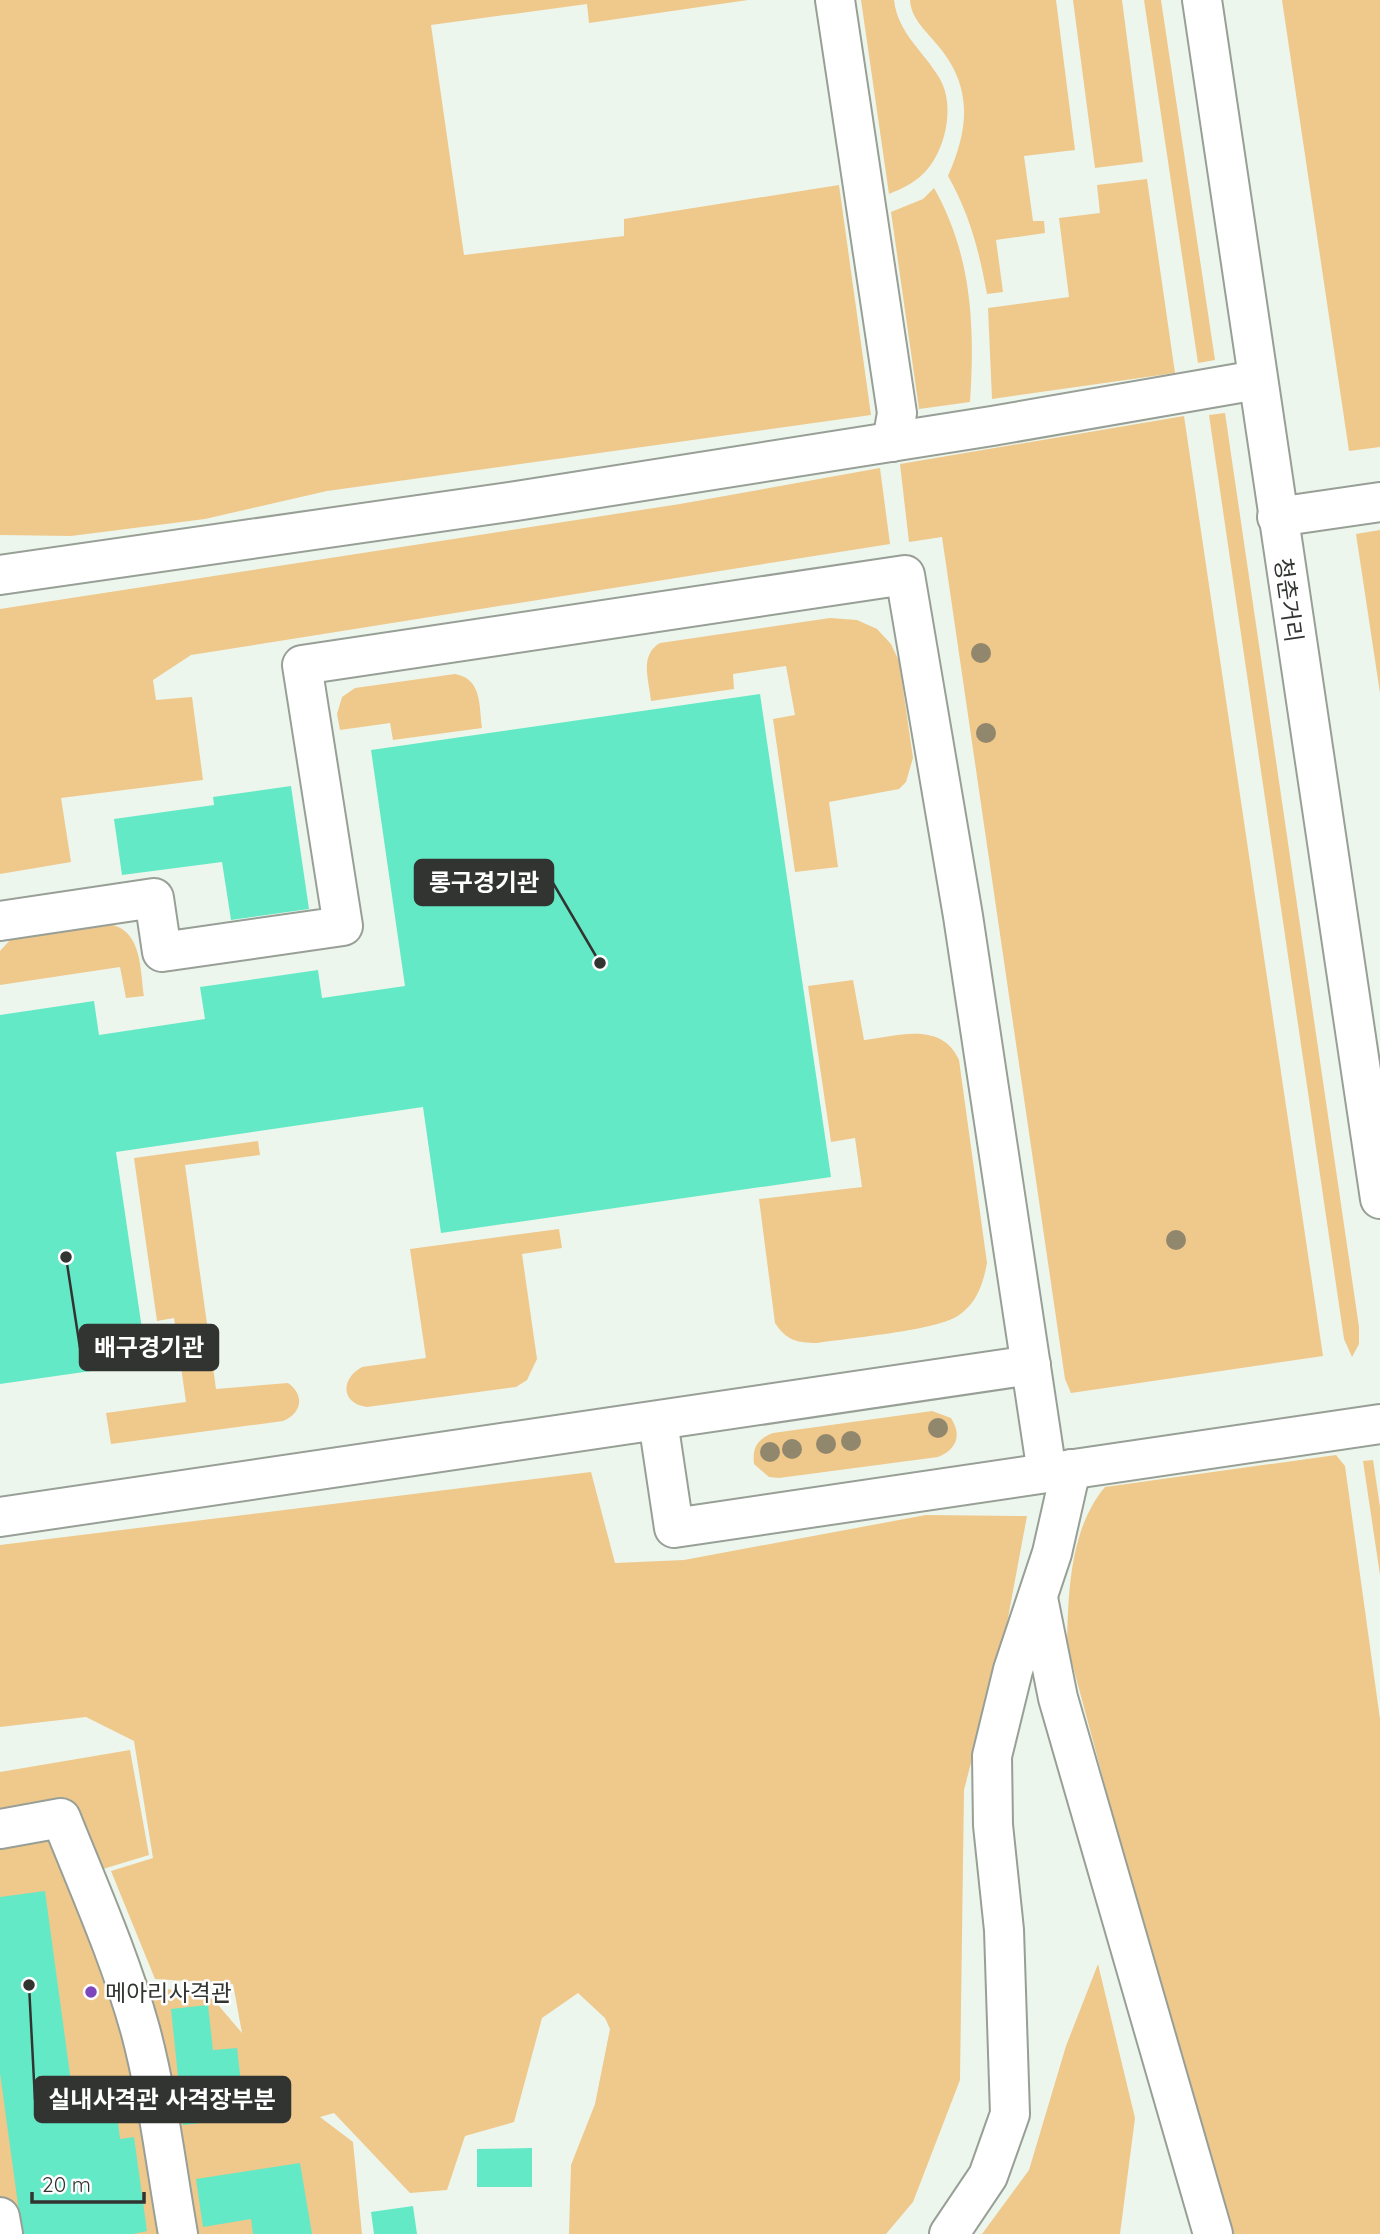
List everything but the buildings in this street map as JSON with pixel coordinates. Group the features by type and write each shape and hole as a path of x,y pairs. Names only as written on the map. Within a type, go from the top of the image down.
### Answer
{"street":[{"path":"835,0 897,413 892,442"},
{"name":"청춘거리","path":"1202,0 1380,1199"},
{"path":"0,575 516,501 892,442 1257,380"},
{"path":"1277,517 1380,502"},
{"path":"0,920 154,898 162,952 343,926 302,665 905,575 963,916 1031,1366 1059,1471 1052,1553 1013,1670 992,1756 993,1825 1004,1930 1010,2114 988,2176 949,2234"},
{"path":"0,1517 1031,1366"},
{"path":"658,1421 674,1528 1380,1424"},
{"path":"1038,1596 1062,1711 1213,2234"},
{"path":"0,1829 61,1818 122,1971 139,2027 150,2070 178,2234"},
{"path":"0,2217 3,2234"}],"shaded area":[{"path":"0,0 748,0 589,23 587,4 431,25 464,255 624,236 624,219 839,185 871,415 327,491 205,519 71,536 0,535"},
{"path":"861,0 894,0 900,23 940,79 947,103 946,130 930,166 914,181 889,194"},
{"path":"910,0 1056,0 1075,150 1024,156 1033,221 1044,221 1045,233 996,240 1003,292 987,294 973,233 948,176 964,123 964,106 956,73 947,57 915,17"},
{"path":"1073,0 1122,0 1143,162 1095,168"},
{"path":"1144,0 1161,0 1215,360 1198,363"},
{"path":"1282,0 1380,0 1380,447 1349,451"},
{"path":"1147,179 1175,373 992,399 988,308 1069,297 1059,218 1100,213 1097,185"},
{"path":"934,188 956,239 968,292 972,346 970,402 919,409 891,212 923,199"},
{"path":"1225,413 1359,1327 1359,1344 1352,1357 1344,1339 1209,415"},
{"path":"1184,416 1323,1356 1071,1393 1065,1379 942,537 909,542 900,464"},
{"path":"880,468 890,544 191,655 153,680 156,700 192,697 203,780 61,798 71,862 0,874 0,609 680,504"},
{"path":"1380,530 1380,693 1356,534"},
{"path":"830,618 857,620 877,629 891,644 899,661 913,758 906,782 899,789 829,802 838,867 795,872 773,719 795,715 786,666 733,674 734,689 651,701 647,661 649,654 660,643"},
{"path":"455,674 464,677 475,687 482,728 393,740 390,723 340,730 337,714 342,697 355,688"},
{"path":"106,924 118,927 133,941 140,962 144,996 126,998 120,967 0,985 0,951 11,939"},
{"path":"853,980 864,1040 905,1034 930,1035 951,1048 959,1060 987,1263 978,1294 969,1307 956,1317 909,1330 817,1343 804,1342 788,1337 775,1323 759,1199 862,1187 855,1138 831,1142 808,986"},
{"path":"258,1141 260,1155 185,1165 216,1389 288,1383 299,1398 297,1409 283,1421 111,1444 106,1413 186,1402 174,1318 157,1321 134,1158"},
{"path":"559,1229 562,1248 522,1254 537,1359 527,1380 516,1387 367,1407 352,1401 346,1390 347,1384 362,1367 426,1358 410,1249"},
{"path":"932,1411 951,1418 957,1436 950,1450 938,1457 779,1478 769,1477 754,1464 757,1445 773,1433"},
{"path":"1336,1455 1345,1466 1380,1719 1380,2234 1234,2234 1152,1961 1067,1644 1070,1583 1084,1522 1105,1487"},
{"path":"1373,1460 1380,1507 1380,1575 1363,1461"},
{"path":"591,1472 615,1563 684,1560 926,1515 1027,1516 1007,1623 964,1790 960,2080 913,2202 886,2234 569,2234 571,2165 595,2104 610,2029 605,2018 578,1993 542,2018 514,2122 465,2136 447,2190 410,2193 334,2113 320,2117 353,2142 362,2234 0,2234 0,1772 130,1750 149,1855 103,1869 149,1985 213,1999 242,2033 233,1984 155,1979 111,1871 153,1858 134,1741 86,1717 0,1727 0,1545"},
{"path":"1098,1964 1135,2118 1120,2234 982,2234 1029,2170 1066,2046"}],"place":[{"name":"롱구경기관","path":"600,963"},
{"name":"배구경기관","path":"66,1257"},
{"name":"실내사격관 사격장부분","path":"29,1985"},
{"name":"메아리사격관","path":"91,1992"}]}
